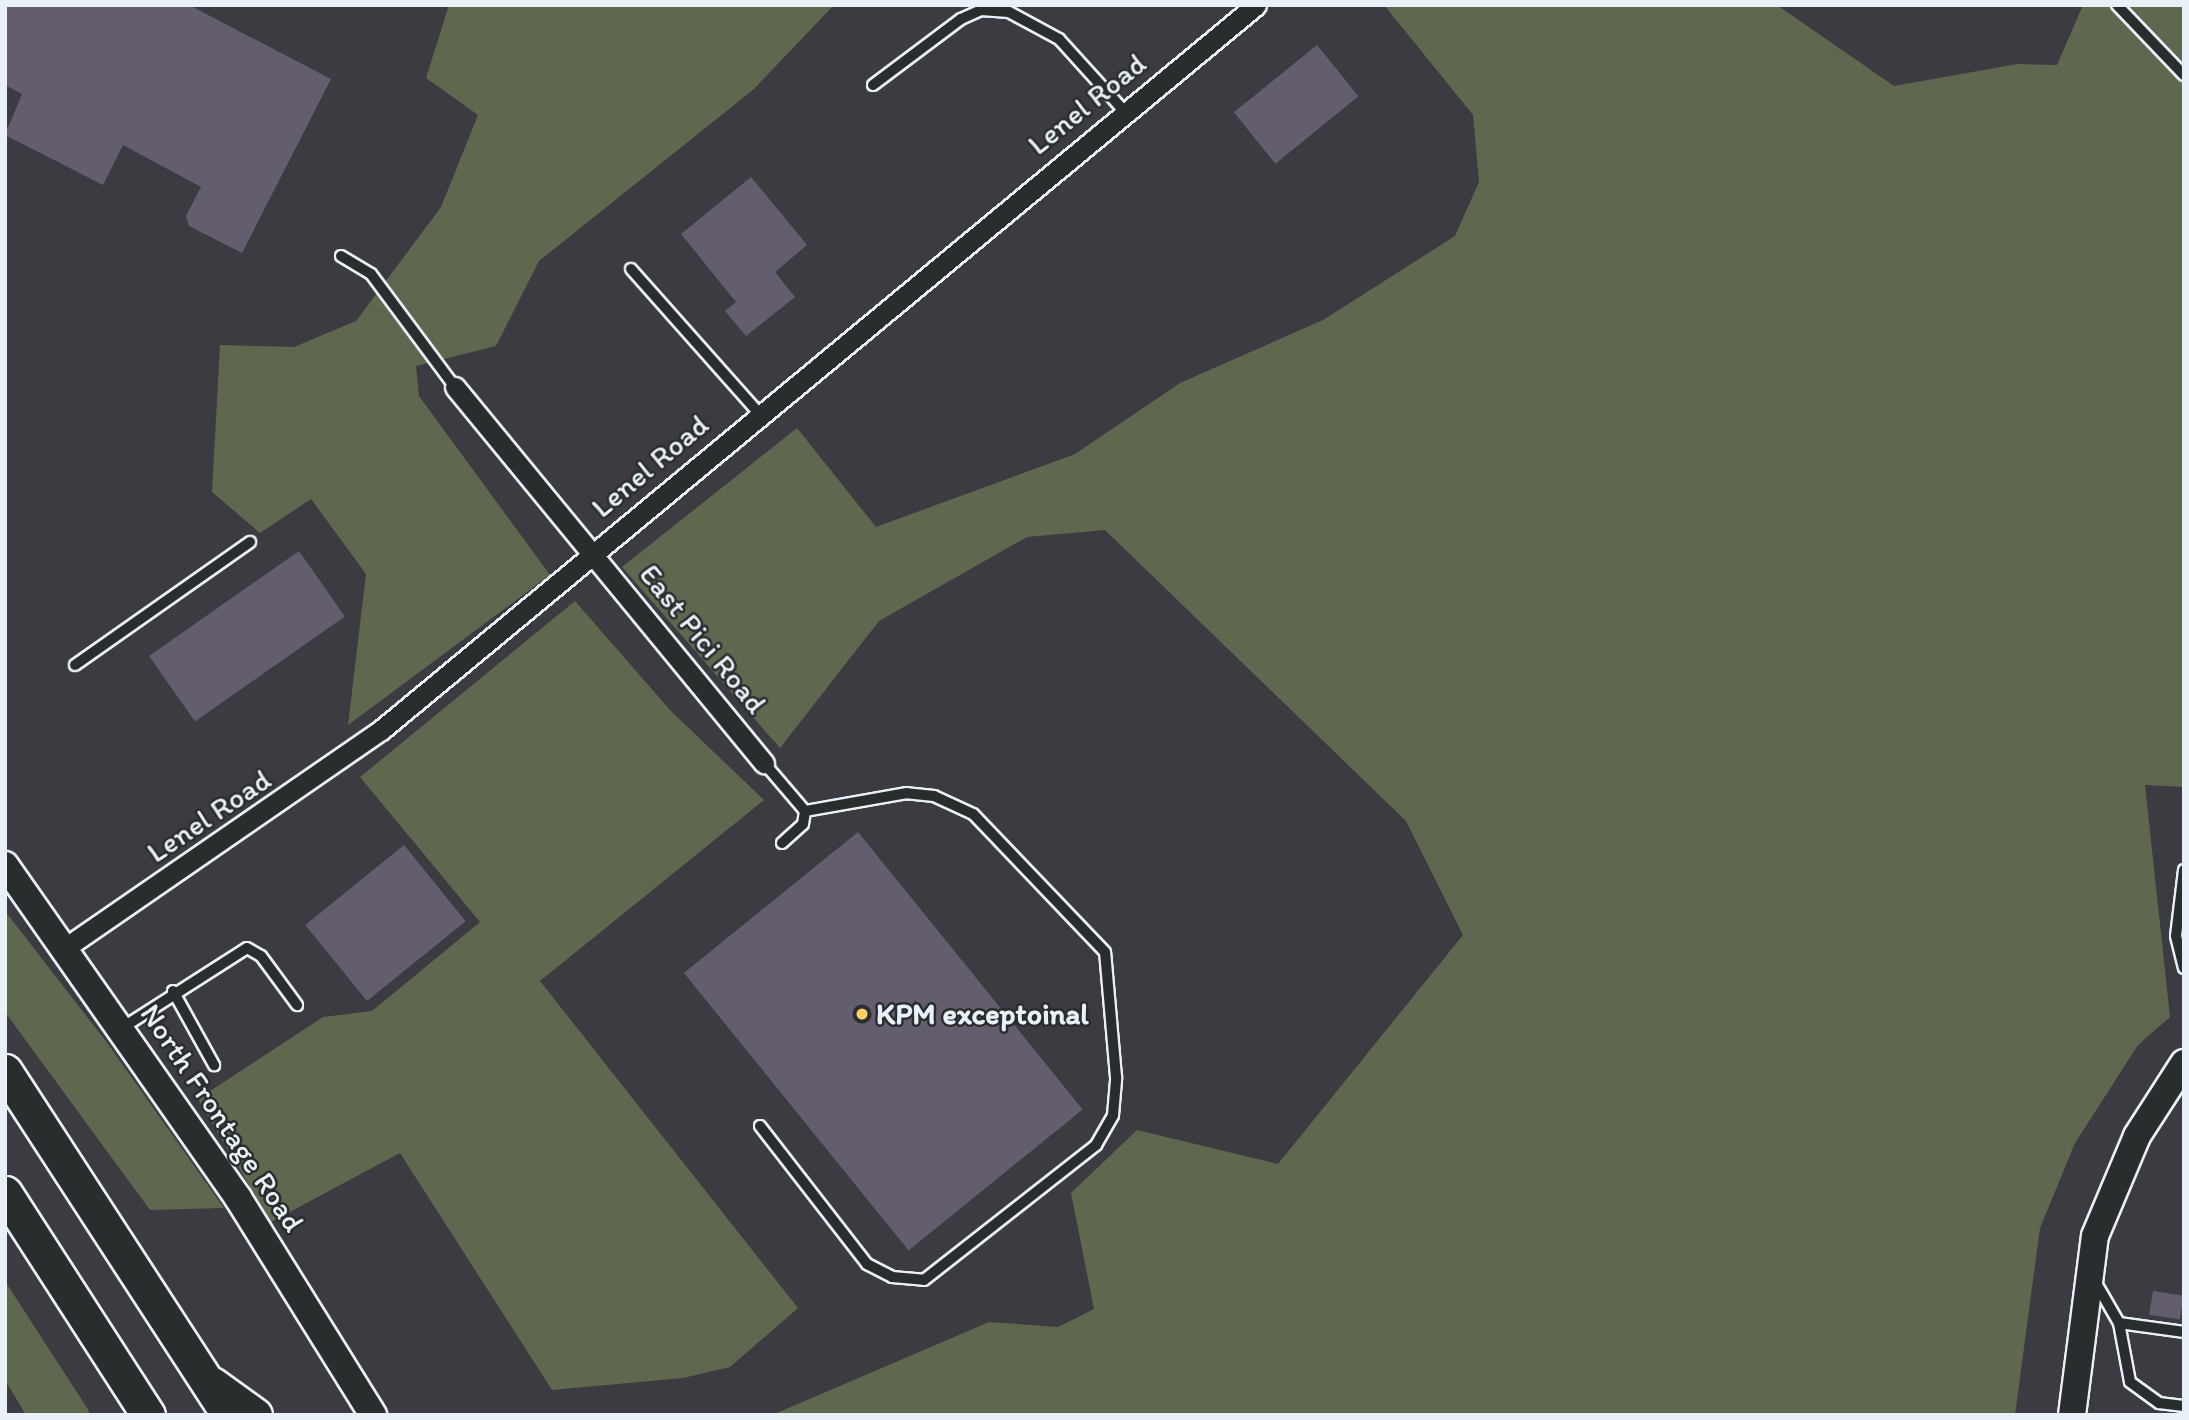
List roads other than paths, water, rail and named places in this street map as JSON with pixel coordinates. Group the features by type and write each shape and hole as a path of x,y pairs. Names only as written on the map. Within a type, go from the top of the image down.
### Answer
{"highway":[{"path":"5,1071 228,1415"},
{"path":"5,1193 148,1415"},
{"path":"209,1382 255,1415"}],"main road":[{"name":"North Frontage Road","path":"5,865 122,1028 238,1198 373,1415"},
{"path":"2072,1415 2087,1273 2127,1155 2184,1063"}],"street":[{"name":"Lenel Road","path":"65,948 381,730 759,413 1256,5"},
{"name":"East Pici Road","path":"455,387 595,552 764,762"}],"lane":[{"path":"2118,5 2184,75"},
{"path":"873,85 961,19 981,10 1009,12 1059,38 1125,112"},
{"path":"341,256 371,274 455,387"},
{"path":"631,270 759,413"},
{"path":"75,665 250,542"},
{"path":"764,762 805,811 803,824 782,844"},
{"path":"760,1126 867,1264 914,1281 949,1266 1096,1145 1115,1102 1105,952 973,814 934,796 907,793 805,811"},
{"path":"2184,870 2176,936 2184,968"},
{"path":"122,1028 173,991 247,948 261,956 297,1005"},
{"path":"173,991 215,1065"},
{"path":"2087,1273 2105,1289 2119,1323 2130,1382 2159,1404 2184,1406"},
{"path":"2119,1323 2184,1332"}],"place":[{"name":"KPM exceptoinal","path":"862,1014"}]}
